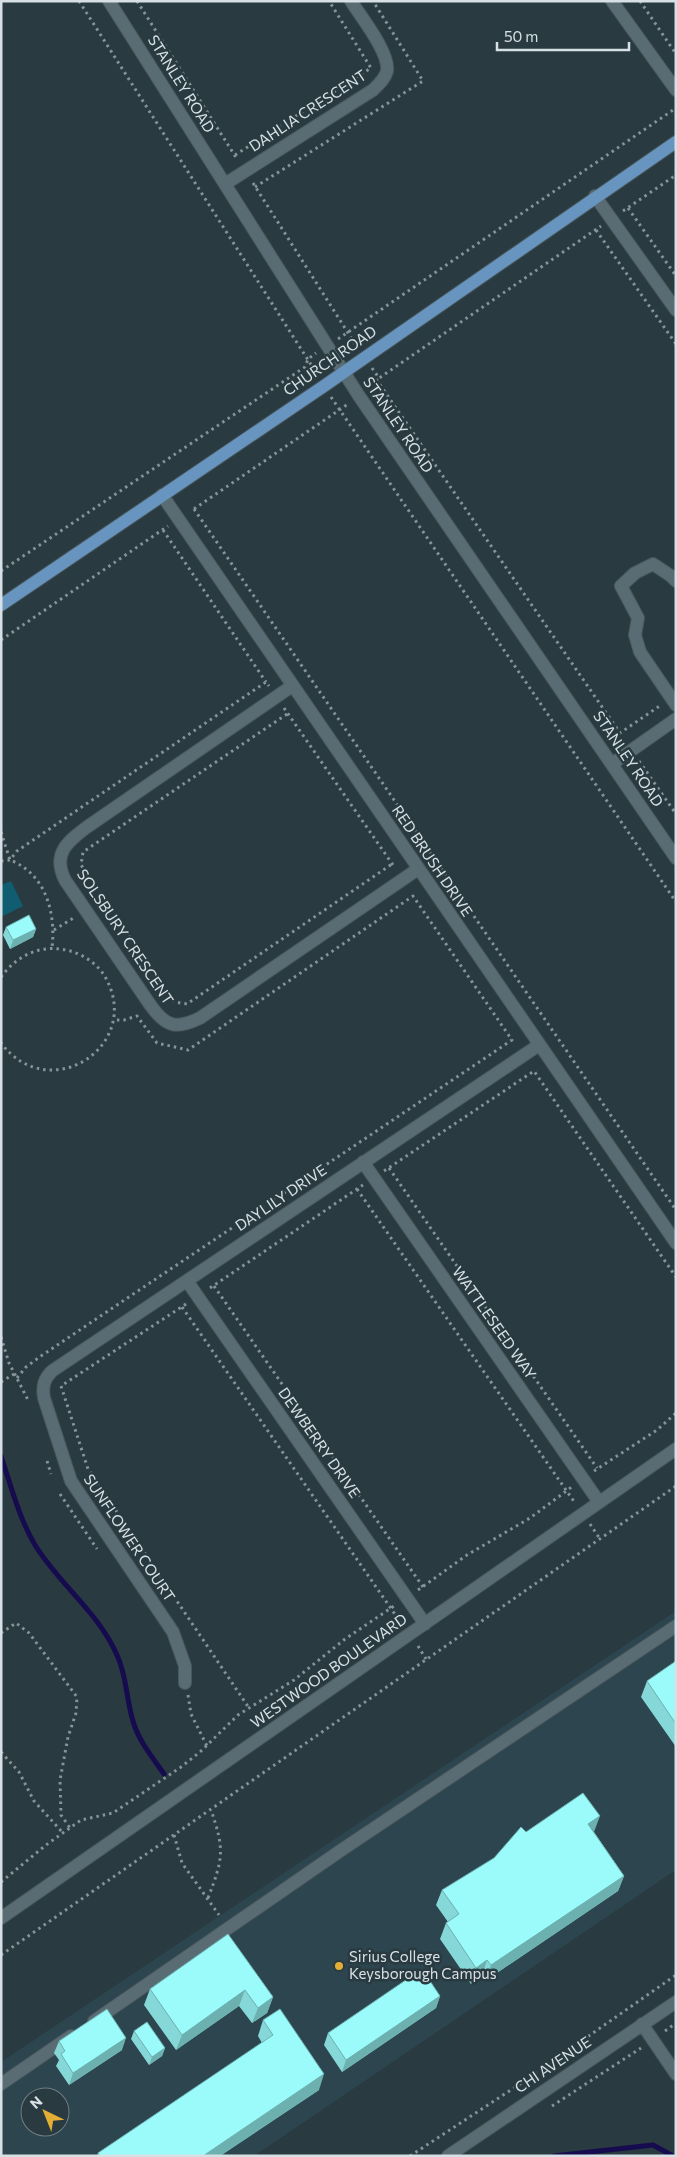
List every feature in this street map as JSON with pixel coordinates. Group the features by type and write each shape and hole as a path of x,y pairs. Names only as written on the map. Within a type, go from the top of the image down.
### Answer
{"main road":[{"name":"CHURCH ROAD","path":"1,605 324,386 595,196 676,142"}],"street":[{"name":"STANLEY ROAD","path":"109,1 343,372 676,858"},
{"name":"DAHLIA CRESCENT","path":"225,184 373,90 385,76 387,70 384,53 351,1"},
{"path":"612,1 676,90"},
{"path":"595,196 676,310"},
{"name":"RED BRUSH DRIVE","path":"162,495 676,1243"},
{"path":"673,702 640,652 635,635 638,618 621,586 635,573 653,564 672,576 676,581"},
{"name":"SOLSBURY CRESCENT","path":"292,686 87,827 68,843 60,857 59,865 65,880 151,1006 168,1024 178,1026 200,1018 418,869"},
{"path":"612,764 676,719"},
{"name":"DAYLILY DRIVE","path":"45,1380 52,1371 539,1045"},
{"name":"WATTLESEED WAY","path":"363,1162 599,1502"},
{"name":"DEWBERRY DRIVE","path":"187,1281 425,1624"},
{"name":"SUNFLOWER COURT","path":"45,1380 42,1390 44,1398 71,1481 173,1632 185,1666 185,1683"},
{"name":"WESTWOOD BOULEVARD","path":"1,1918 676,1449"},
{"path":"1,2084 340,1851 676,1626"},
{"name":"CHI AVENUE","path":"448,2156 462,2152 676,2002"},
{"path":"642,2024 676,2074"}],"path":[{"path":"79,1 340,411 676,902"},
{"path":"137,1 347,333 620,733 673,702"},
{"path":"235,155 371,68 329,1"},
{"path":"640,1 676,54"},
{"path":"1,640 340,411 378,379 676,175"},
{"path":"628,208 676,276"},
{"path":"596,230 676,344"},
{"path":"194,509 676,1210"},
{"path":"17,1378 26,1367 42,1356 512,1040 163,530"},
{"path":"10,860 17,851 266,682"},
{"path":"288,714 83,852 81,865 174,1002 187,1004 392,864"},
{"path":"631,750 676,814"},
{"path":"1,832 10,860"},
{"path":"1,861 10,860 28,869 48,898 54,930 52,948"},
{"path":"114,1020 124,1020 137,1016 157,1043 188,1050 413,896"},
{"path":"1,976 20,957 36,950 52,948 70,950 86,958 100,970 109,985 114,1002 114,1020 107,1038 96,1054 80,1065 62,1070 43,1070 25,1064 9,1053 1,1043"},
{"path":"389,1168 597,1468"},
{"path":"357,1189 600,1539"},
{"path":"214,1286 423,1587"},
{"path":"182,1307 426,1659"},
{"path":"1,1382 14,1374"},
{"path":"61,1386 88,1469 250,1708"},
{"path":"1,1882 63,1832 81,1820 113,1812 124,1806 194,1757 238,1715 294,1680 345,1640 467,1555 530,1518 597,1468 657,1430 676,1413"},
{"path":"1,1955 676,1486"},
{"path":"1,1632 16,1623 29,1633 77,1697 76,1713 68,1737 60,1780 61,1815 70,1828"},
{"path":"1,1752 19,1772 34,1801 63,1832"},
{"path":"208,1898 218,1870 222,1851 211,1810"},
{"path":"174,1836 182,1863 219,1915"},
{"path":"410,2156 520,2084 676,1975"},
{"path":"547,2109 666,2032 676,2023"},
{"path":"666,2032 671,2039"}],"shaded area":[{"path":"11,881 23,906 1,917 1,885"},
{"name":"Sirius College Keysborough Campus","path":"676,1611 676,1870 254,2156 1,2156 1,2062"}],"building":[{"path":"29,915 36,929 13,940 6,927"},
{"path":"676,1661 676,1724 647,1681"},
{"path":"583,1793 600,1816 588,1824 624,1876 491,1965 487,1960 476,1968 446,1923 459,1914 442,1890 494,1858 521,1827 526,1832"},
{"path":"228,1934 273,1997 258,2008 245,1990 182,2035 150,1989"},
{"path":"422,1969 440,1996 346,2060 328,2033"},
{"path":"107,2009 126,2038 73,2073 61,2054 65,2051 59,2041"},
{"path":"280,2009 324,2074 203,2156 100,2156 98,2153 273,2035 263,2020"},
{"path":"147,2022 165,2048 152,2057 134,2031"}],"waterway":[{"path":"1,1456 29,1535 55,1573 100,1625 117,1655 123,1671 135,1728 146,1749 164,1774"},
{"path":"554,2156 653,2145 673,2156"}],"place":[{"name":"Sirius College Keysborough Campus","path":"339,1966"}]}
